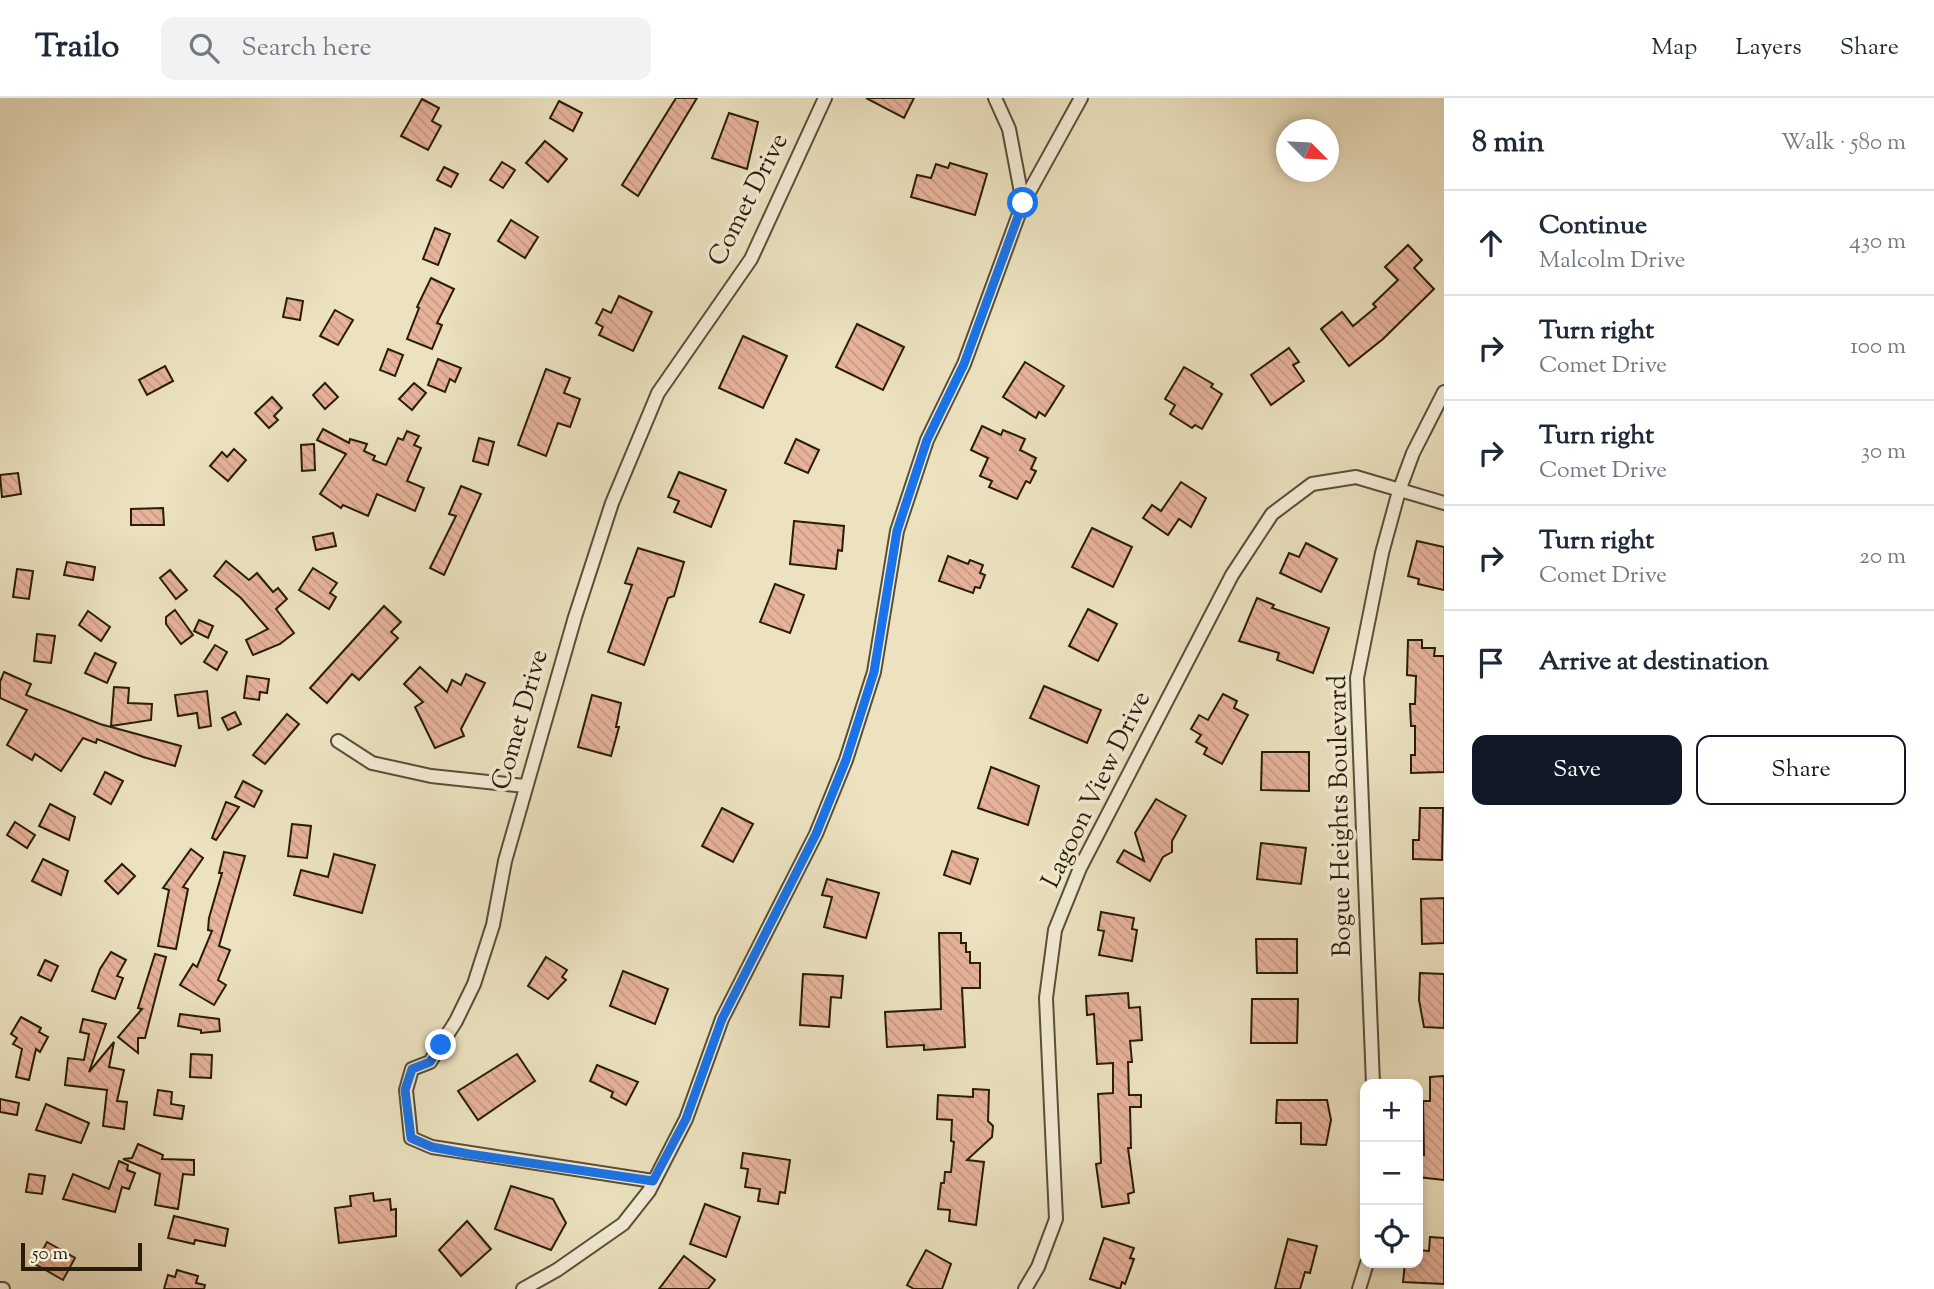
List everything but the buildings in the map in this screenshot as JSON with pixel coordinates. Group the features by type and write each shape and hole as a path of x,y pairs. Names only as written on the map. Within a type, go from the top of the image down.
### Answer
{"street":[{"name":"Comet Drive","path":"653,1181 432,1147 411,1138 405,1090 412,1069 430,1062 456,1021 474,984 493,925 505,862 526,786 612,503 658,393 751,259 825,98"},
{"path":"995,98 1009,129 1023,203"},
{"path":"523,1289 557,1270 623,1224 649,1191 686,1119 722,1019 816,834 846,760 874,672 897,531 927,440 964,364 1023,203 1059,133 1081,98"},
{"name":"Bogue Heights Boulevard","path":"1373,1079 1357,678 1382,553 1399,491 1413,453 1444,392"},
{"name":"Lagoon View Drive","path":"1025,1289 1038,1267 1056,1219 1046,998 1055,930 1080,868 1232,575 1272,514 1312,484 1356,477 1444,503"},
{"path":"338,741 373,763 431,776 526,786"},
{"path":"1359,1289 1365,1268"}],"route":[{"path":"441,1045 430,1062 412,1069 405,1090 411,1138 432,1147 469,1154 653,1181 686,1119 722,1019 816,834 846,760 874,672 897,531 927,440 964,364 1023,203"}]}
